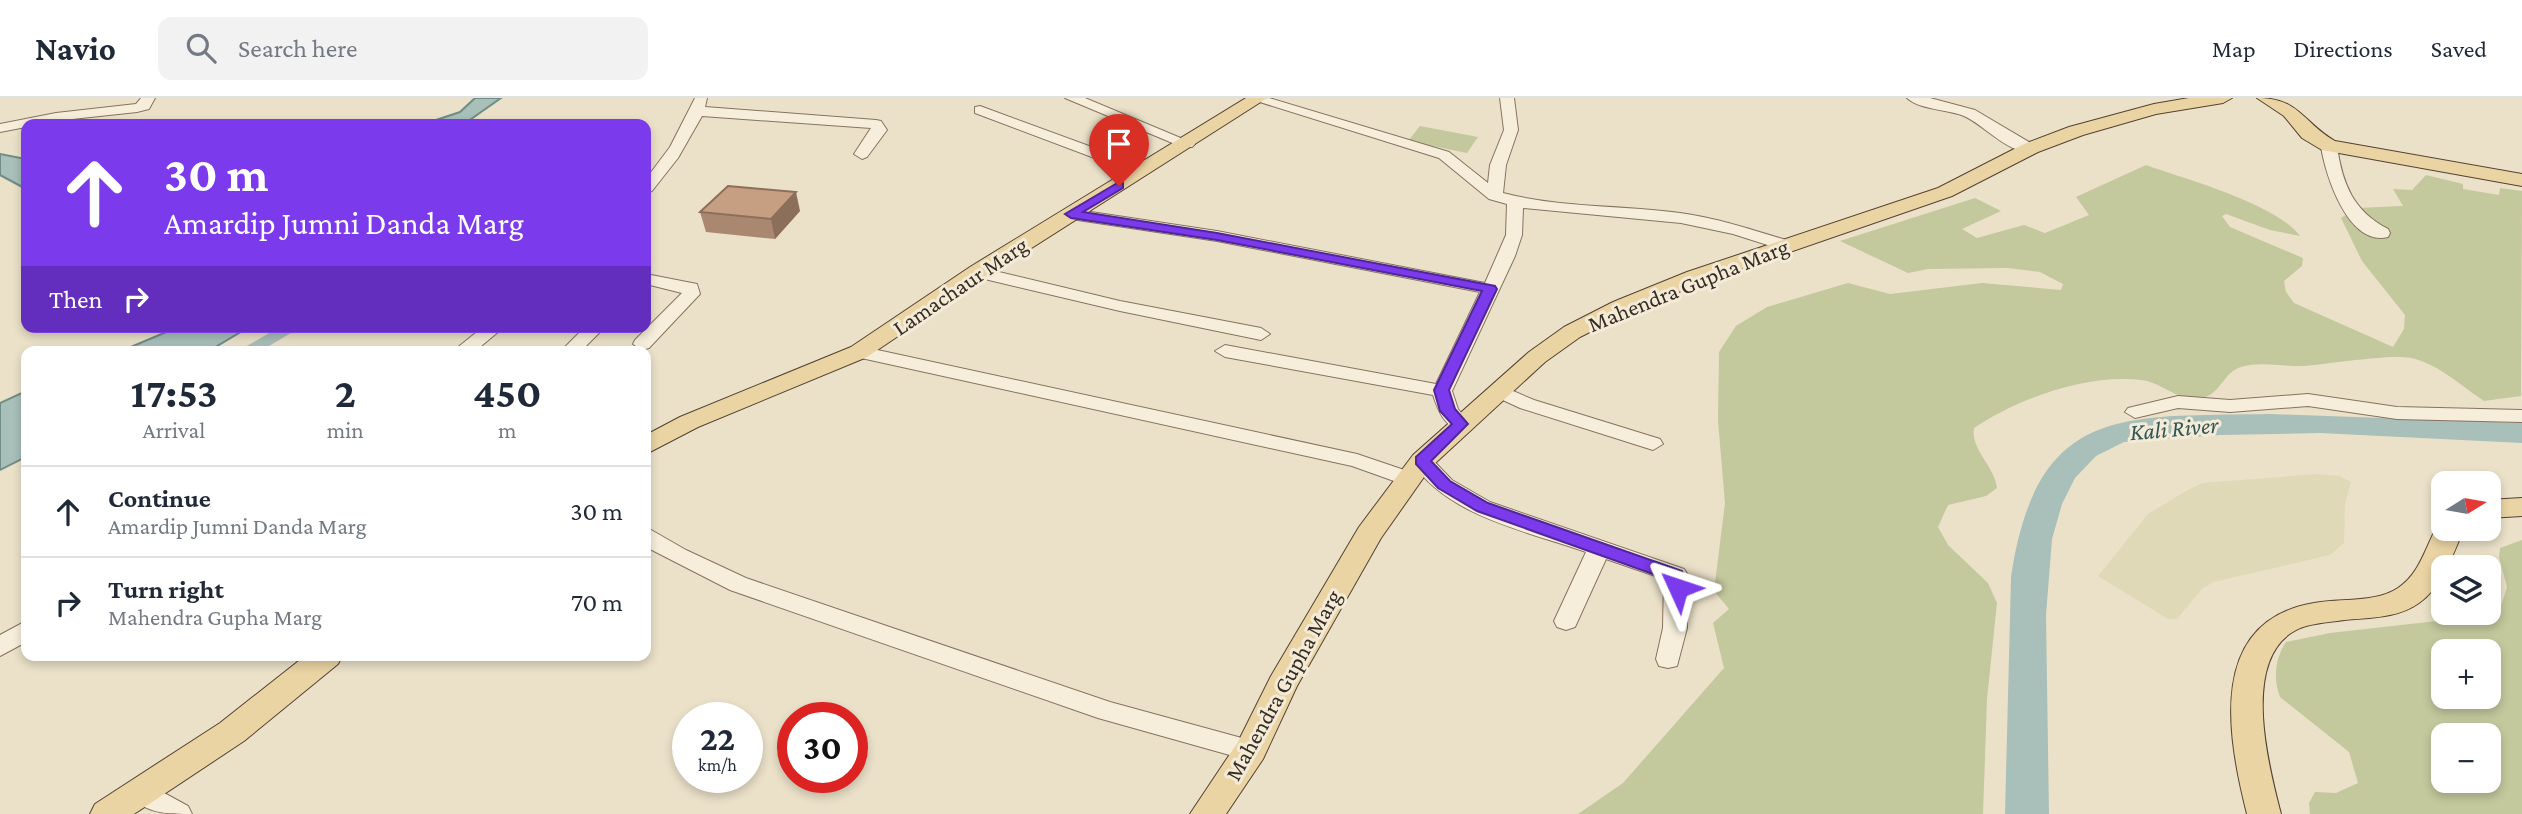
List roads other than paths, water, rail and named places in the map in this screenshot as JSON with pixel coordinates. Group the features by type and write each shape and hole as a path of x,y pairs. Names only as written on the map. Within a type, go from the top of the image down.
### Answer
{"main road":[{"name":"Lamachaur Marg","path":"651,443 689,422 859,352 978,272 1258,98"},
{"name":"Mahendra Gupha Marg","path":"1207,814 1251,750 1282,684 1362,546 1415,470 1460,424 1537,357 1584,325 1621,307 1783,245 1945,192 1989,173 2031,148 2111,119 2223,98"},
{"path":"2266,98 2290,113 2309,134 2329,146 2522,180"},
{"path":"2501,508 2522,507"},
{"path":"2264,814 2257,787 2246,708 2252,668 2263,644 2275,628 2298,616 2345,608 2392,605 2407,597 2420,587 2443,541"},
{"path":"107,814 144,793 232,732 321,661"}],"street":[{"path":"46,119 137,108 144,106 148,98"},
{"path":"1072,98 1187,144"},
{"path":"1258,98 1444,155 1495,196 1535,206 1681,218 1737,230 1783,245"},
{"path":"1495,196 1498,165 1511,130 1507,98"},
{"path":"1914,98 1970,113 2006,137 2031,148"},
{"path":"651,182 678,148 699,104 876,124 880,130 862,154"},
{"path":"980,110 1143,171"},
{"path":"0,128 21,124"},
{"path":"2329,146 2333,176 2346,204 2361,221 2382,233"},
{"path":"1460,424 1448,411 1442,390 1514,235 1515,201"},
{"path":"1071,214 1217,236 1490,289"},
{"path":"978,272 1120,306 1261,334"},
{"path":"642,344 691,295 691,288 651,281"},
{"path":"469,346 487,333"},
{"path":"575,346 590,333"},
{"path":"1225,351 1442,390"},
{"path":"859,352 1357,461 1415,470 1482,507 1676,575 1675,628 1668,659"},
{"path":"1499,391 1527,404 1653,444"},
{"path":"2135,412 2178,402 2201,401 2230,406 2308,400 2398,412 2522,416"},
{"path":"651,538 670,554 696,562 738,584 1107,711 1251,750"},
{"path":"1566,621 1592,559 1602,549"},
{"path":"0,647 21,633"},
{"path":"144,793 178,814"}],"water":[{"path":"475,98 501,98 471,119 439,119 460,112"},
{"path":"0,154 21,158 21,186 0,175"},
{"path":"164,333 239,333 217,346 133,346"},
{"path":"21,393 21,460 0,470 0,403"}],"waterway":[{"path":"257,346 281,333"},
{"name":"Kali River","path":"2027,814 2027,615 2034,539 2044,504 2060,473 2084,449 2117,433 2270,423 2522,433"}]}
